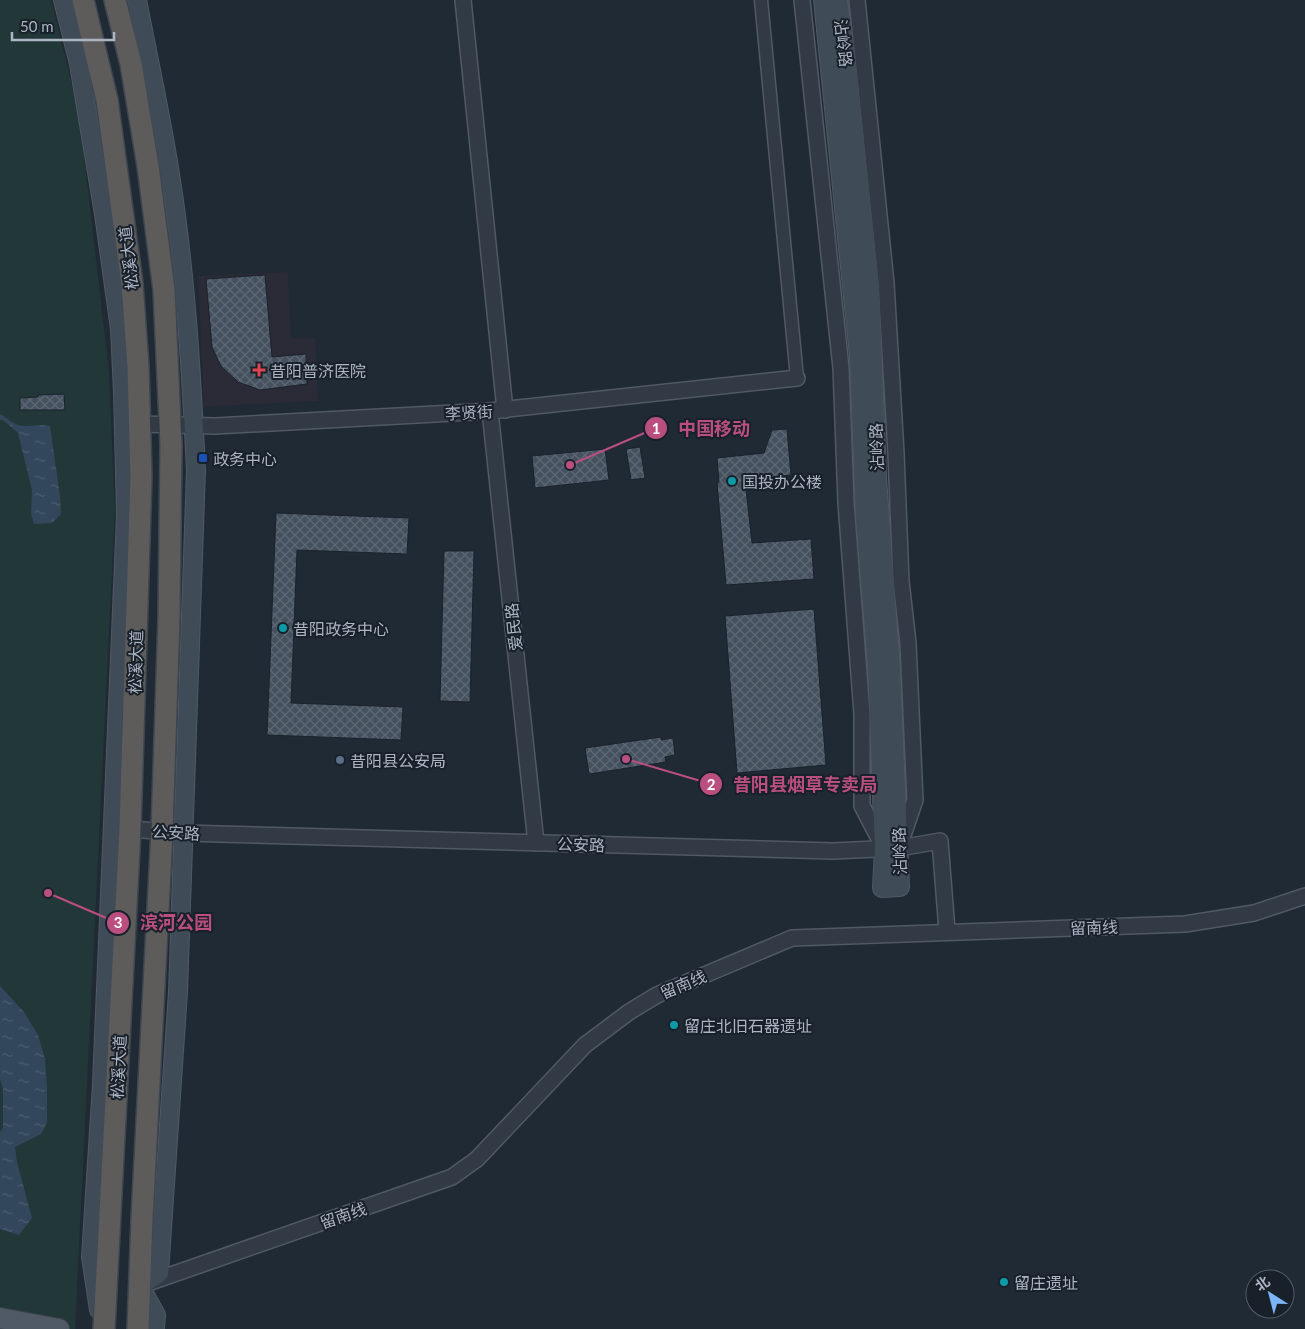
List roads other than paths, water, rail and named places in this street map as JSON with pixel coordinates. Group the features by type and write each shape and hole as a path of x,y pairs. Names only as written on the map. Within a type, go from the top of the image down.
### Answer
{"highway":[{"name":"松溪大道","path":"83,0 107,100 132,283 138,366 142,477 130,829 103,1329"},
{"name":"松溪大道","path":"115,0 131,64 148,166 162,280 170,424 169,617 162,831 138,1329"}],"main road":[{"path":"63,0 79,64 104,214 120,329 123,392 126,515 102,1084 91,1257 103,1329"},
{"path":"137,0 164,139 178,232 188,337 196,470 178,992 159,1272 140,1286 156,1315 155,1329"},
{"name":"沾岭路","path":"823,0 859,356 865,519 891,848"},
{"name":"沾岭路","path":"838,0 846,58 870,286 877,478 891,669 891,848"},
{"path":"0,1318 59,1329"}],"street":[{"name":"爱民路","path":"463,0 536,843"},
{"path":"761,0 797,378"},
{"path":"802,0 840,368 846,502 862,714 862,806 891,848 915,800 908,643 901,581 886,283 857,0"},
{"name":"李贤街","path":"140,424 215,426 498,410 797,378"},
{"name":"公安路","path":"130,829 183,833 833,851 891,848 940,841 947,931"},
{"name":"留南线","path":"140,1286 452,1177 477,1159 585,1045 629,1012 657,995 792,938 1185,924 1254,913 1305,896"}],"water":[{"path":"0,414 18,425 50,426 61,514 52,523 34,524 31,514 32,490 18,433 3,420 0,420"},
{"path":"0,986 24,1012 38,1035 45,1059 47,1123 41,1134 15,1147 17,1162 32,1218 19,1235 0,1229 0,1132 3,1128 3,1089 0,1079"}],"place":[{"name":"昔阳普济医院","path":"259,370"},
{"name":"政务中心","path":"203,458"},
{"name":"中国移动","path":"570,465"},
{"name":"国投办公楼","path":"732,481"},
{"name":"昔阳政务中心","path":"283,628"},
{"name":"昔阳县烟草专卖局","path":"626,759"},
{"name":"昔阳县公安局","path":"340,760"},
{"name":"滨河公园","path":"48,893"},
{"name":"留庄北旧石器遗址","path":"674,1025"},
{"name":"留庄遗址","path":"1004,1282"}]}
